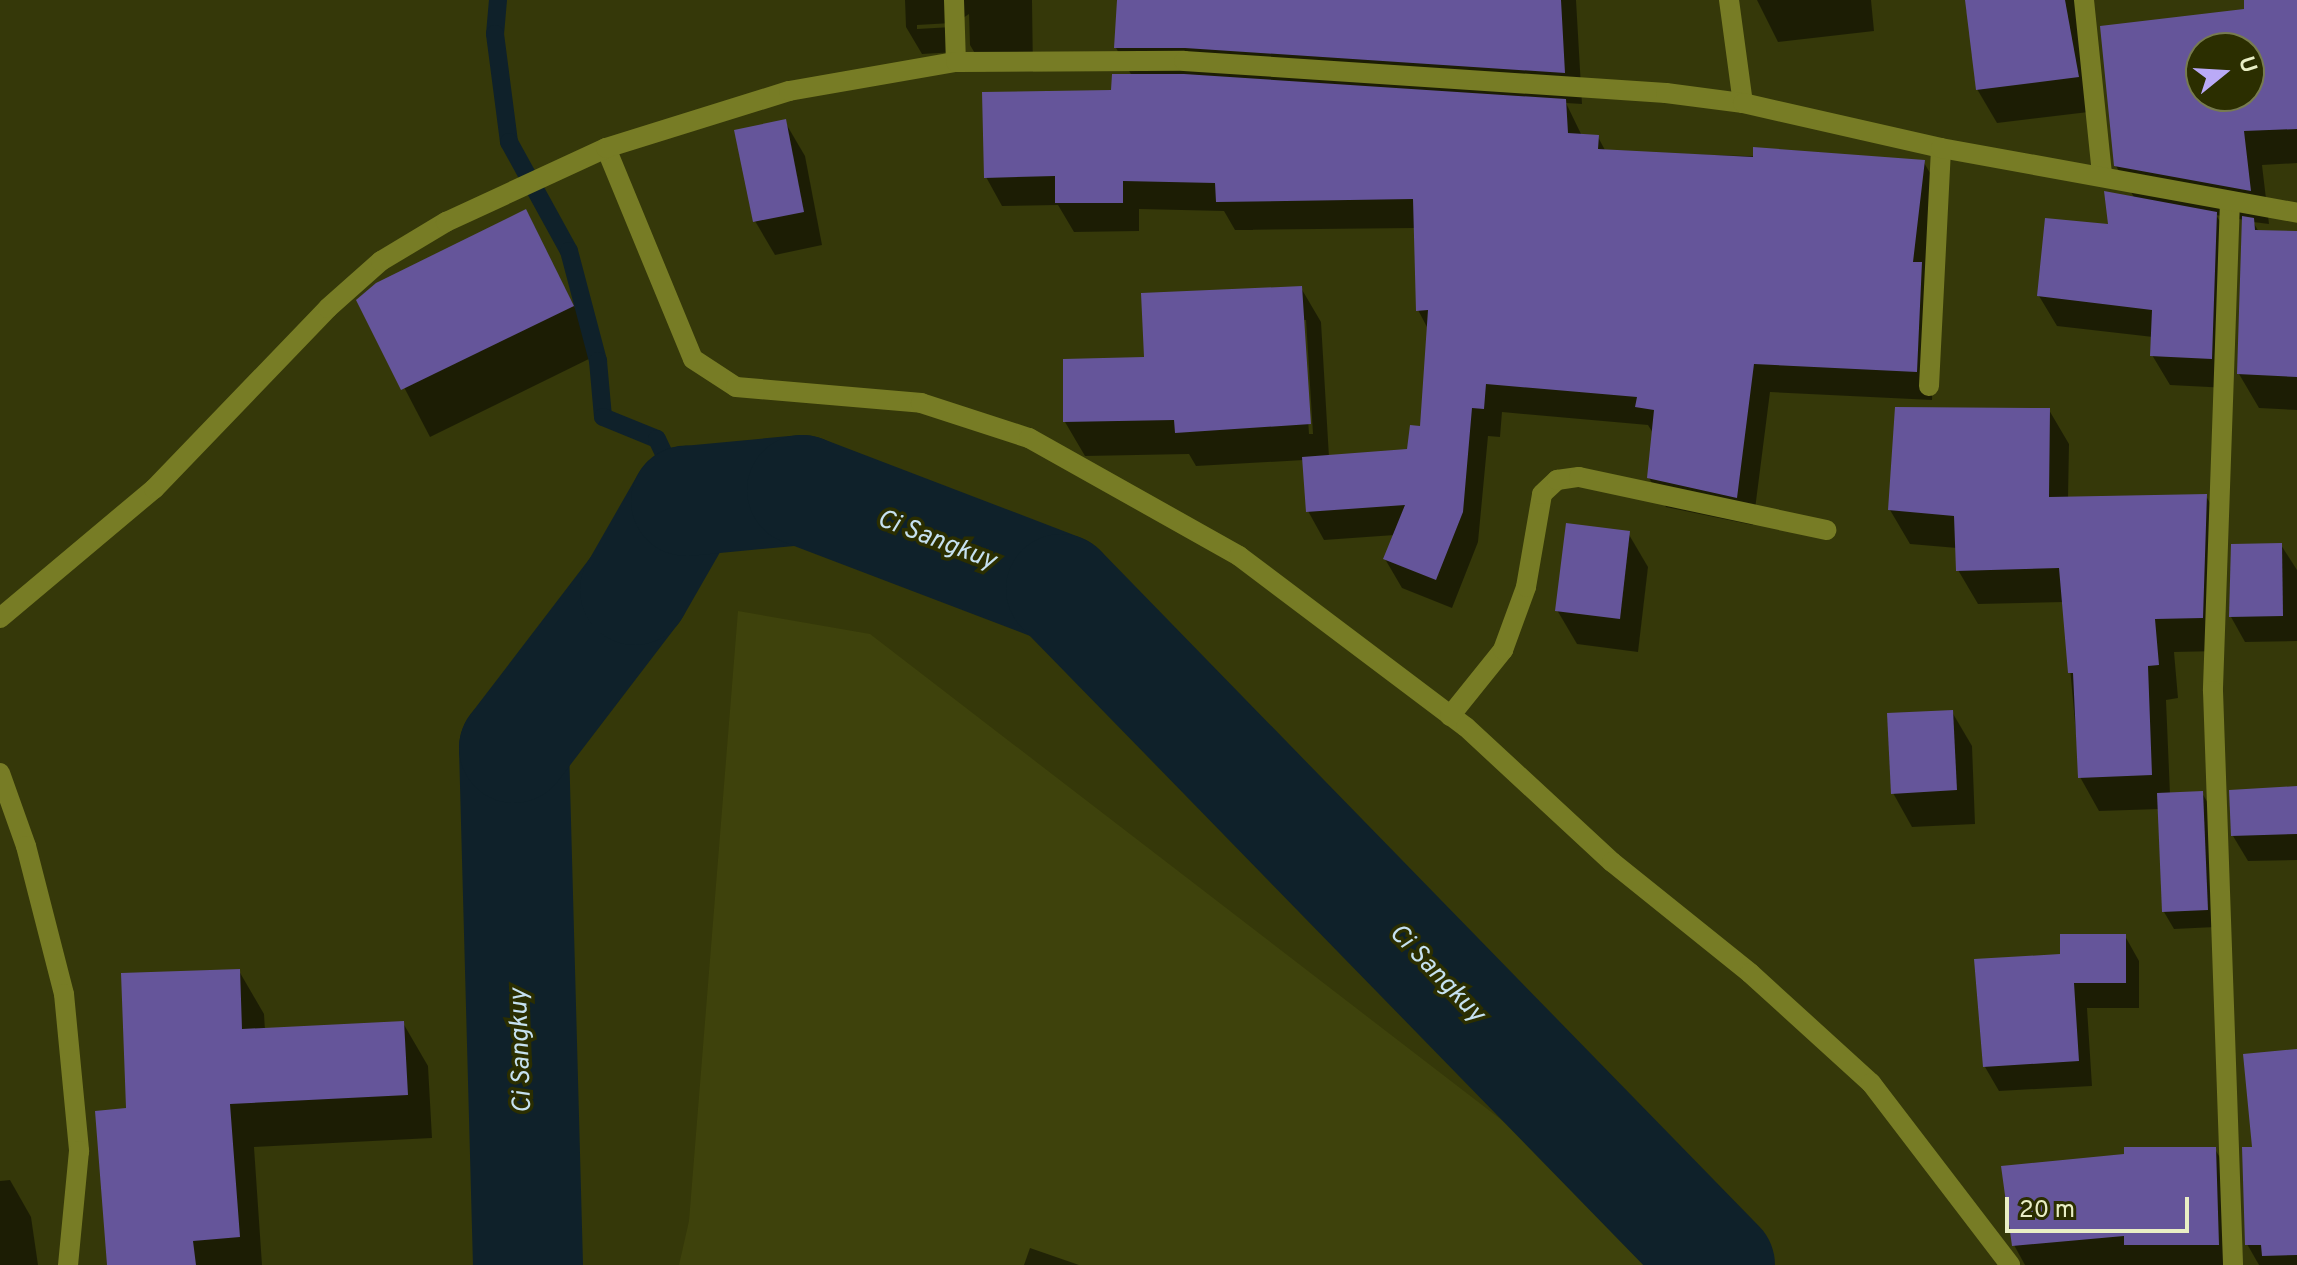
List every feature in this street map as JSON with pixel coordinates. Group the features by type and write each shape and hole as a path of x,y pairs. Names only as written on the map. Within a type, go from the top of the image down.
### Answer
{"street":[{"path":"954,0 956,62"},
{"path":"1729,0 1743,103"},
{"path":"2084,0 2102,175"},
{"path":"0,618 154,489 328,308 381,261 446,222 524,189 606,148 789,91 956,62 1184,61 1666,93 1743,103 1941,148 2297,213"},
{"path":"606,148 693,359 736,387 921,403 1029,438 1239,556 1450,716 1871,1083 2010,1265"},
{"path":"1929,386 1941,148"},
{"path":"2230,201 2213,691 2233,1265"},
{"path":"1450,716 1503,650 1526,587 1542,494 1557,480 1592,480 1826,530"},
{"path":"0,773 26,846 64,994 79,1151 68,1265"}],"shaded area":[{"path":"738,611 870,634 1690,1265 679,1265 689,1221"}],"building":[{"path":"1117,0 1561,0 1565,73 1185,48 1114,48"},
{"path":"1965,0 2065,0 2079,77 1976,90"},
{"path":"2244,0 2297,0 2297,129 2244,131 2251,191 2114,166 2100,26 2244,9"},
{"path":"1112,74 1184,74 1566,99 1568,133 1599,135 1598,149 1753,157 1753,147 1925,160 1913,262 1922,262 1917,372 1754,364 1737,498 1647,478 1654,410 1635,407 1637,397 1486,384 1484,409 1472,408 1463,512 1436,580 1383,559 1405,505 1306,512 1302,457 1407,449 1410,425 1420,426 1428,310 1416,311 1413,199 1216,202 1215,183 1123,181 1123,203 1055,203 1055,176 984,178 982,92 1111,90"},
{"path":"786,119 804,212 753,222 734,130"},
{"path":"2104,191 2217,212 2212,359 2150,356 2152,310 2037,296 2045,218 2108,224"},
{"path":"526,209 574,306 401,390 356,300 376,283"},
{"path":"2242,216 2254,218 2255,230 2297,231 2297,377 2237,374"},
{"path":"1302,286 1311,424 1175,433 1174,420 1063,422 1063,359 1144,357 1141,293"},
{"path":"1895,407 2050,408 2049,497 2207,494 2203,618 2155,619 2159,665 2148,666 2152,775 2078,778 2073,673 2068,673 2059,568 1956,571 1954,516 1888,510"},
{"path":"1566,523 1630,531 1620,619 1555,611"},
{"path":"2282,543 2283,616 2229,617 2231,544"},
{"path":"1953,710 1957,790 1891,794 1887,713"},
{"path":"2297,786 2297,834 2231,836 2229,790"},
{"path":"2203,791 2208,910 2162,912 2157,793"},
{"path":"2060,934 2126,934 2126,983 2074,983 2079,1061 1983,1067 1974,959 2060,954"},
{"path":"240,969 242,1029 404,1021 408,1095 230,1104 240,1237 193,1241 196,1265 107,1265 95,1111 126,1108 121,973"},
{"path":"2297,1049 2297,1255 2262,1256 2261,1245 2245,1245 2242,1147 2252,1147 2243,1054"},
{"path":"2124,1147 2216,1147 2219,1245 2124,1245 2124,1236 2012,1246 2001,1166 2124,1154"}],"waterway":[{"path":"498,0 495,34 509,142 569,251 598,361 603,417 657,439 686,501"},
{"name":"Ci Sangkuy","path":"528,1265 514,748 635,590 686,501 802,490 1061,589 1720,1265"}]}
